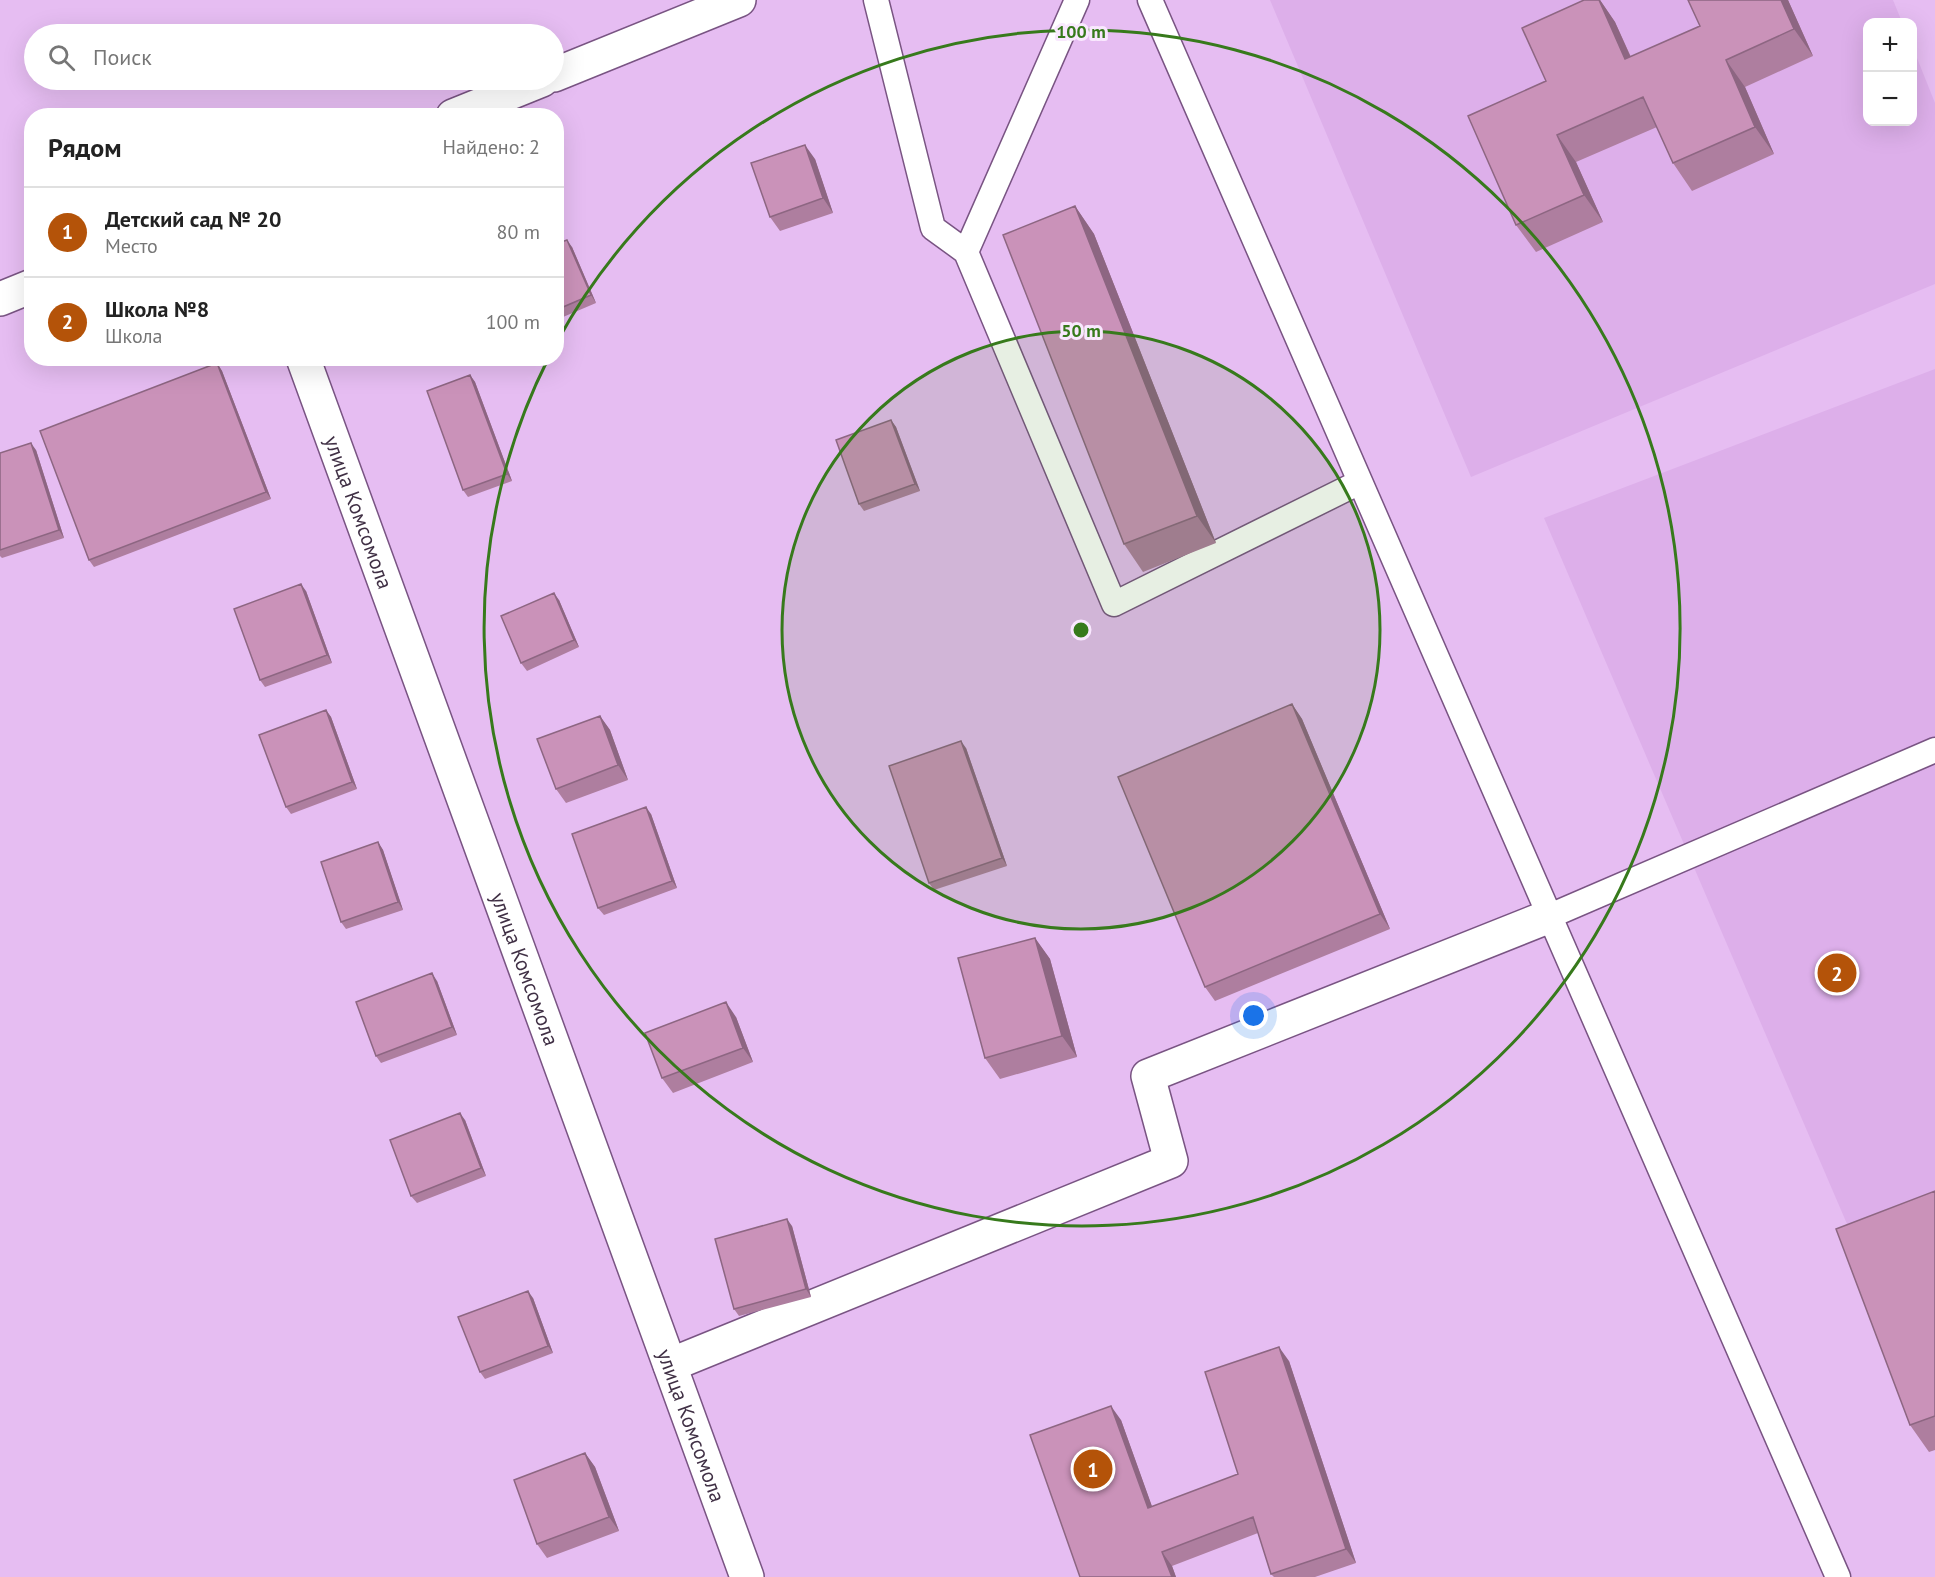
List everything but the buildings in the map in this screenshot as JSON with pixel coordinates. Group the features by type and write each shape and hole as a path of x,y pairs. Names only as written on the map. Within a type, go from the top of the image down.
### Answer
{"street":[{"path":"564,71 739,0"},
{"path":"473,108 517,90"},
{"name":"улица Комсомола","path":"306,366 747,1577"},
{"path":"670,1365 1171,1161 1148,1077 1550,916"}],"lane":[{"path":"876,0 933,228 966,252 1114,604 1360,482"},
{"path":"966,252 1077,0"},
{"path":"1150,0 1838,1577"},
{"path":"1550,916 1935,750"}],"shaded area":[{"path":"1270,0 1893,0 1900,18 1863,18 1863,126 1917,126 1917,58 1935,103 1935,284 1471,477"},
{"path":"1935,369 1935,1429 1544,518"}],"place":[{"name":"Школа №8","path":"1837,973"},
{"name":"Детский сад № 20","path":"1093,1469"}]}
